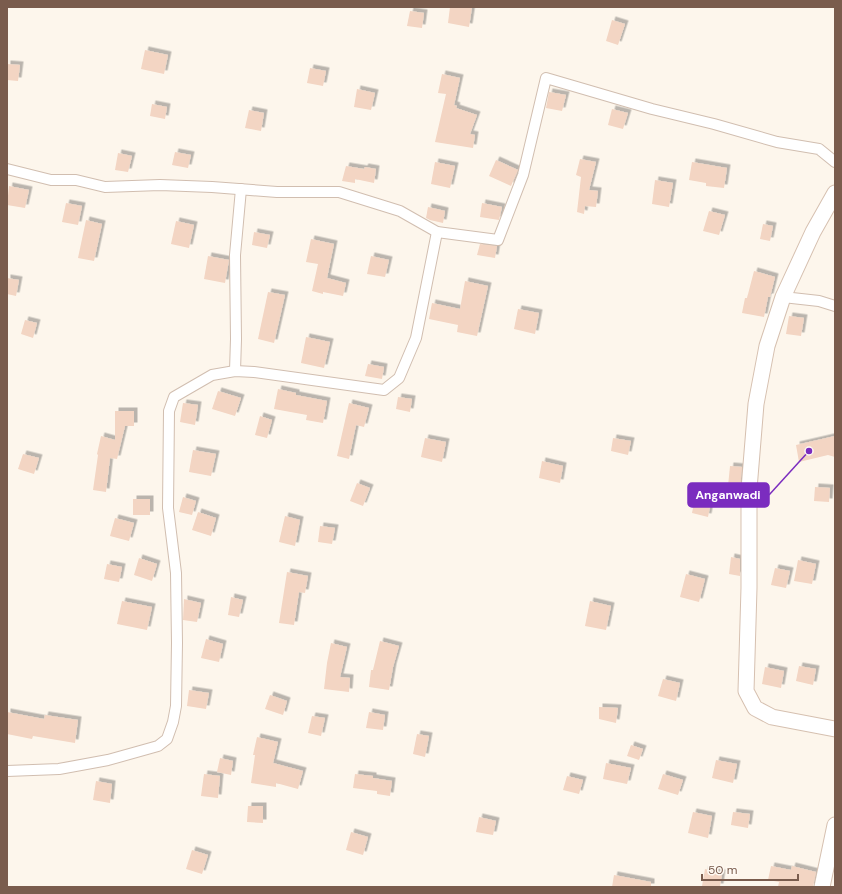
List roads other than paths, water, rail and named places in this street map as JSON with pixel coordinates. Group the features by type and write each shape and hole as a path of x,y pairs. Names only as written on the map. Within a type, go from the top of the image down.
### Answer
{"street":[{"path":"7,169 51,180 76,180 105,187 160,185 278,192 340,192 400,210 437,232 498,240 523,175 546,78 652,109 714,124 777,142 819,149 835,162"},
{"path":"235,371 235,255 241,189"},
{"path":"835,193 813,232 782,297 767,346 756,404 749,489 749,588 746,691 754,708 772,717 835,729"},
{"path":"7,771 59,769 108,760 158,746 167,739 173,722 176,706 176,573 168,508 169,411 174,398 212,375 235,371 254,372 384,390 399,378 416,338 437,232"},
{"path":"782,297 819,301 835,306"},
{"path":"822,887 835,825"}],"place":[{"name":"Anganwadi","path":"809,451"}]}
